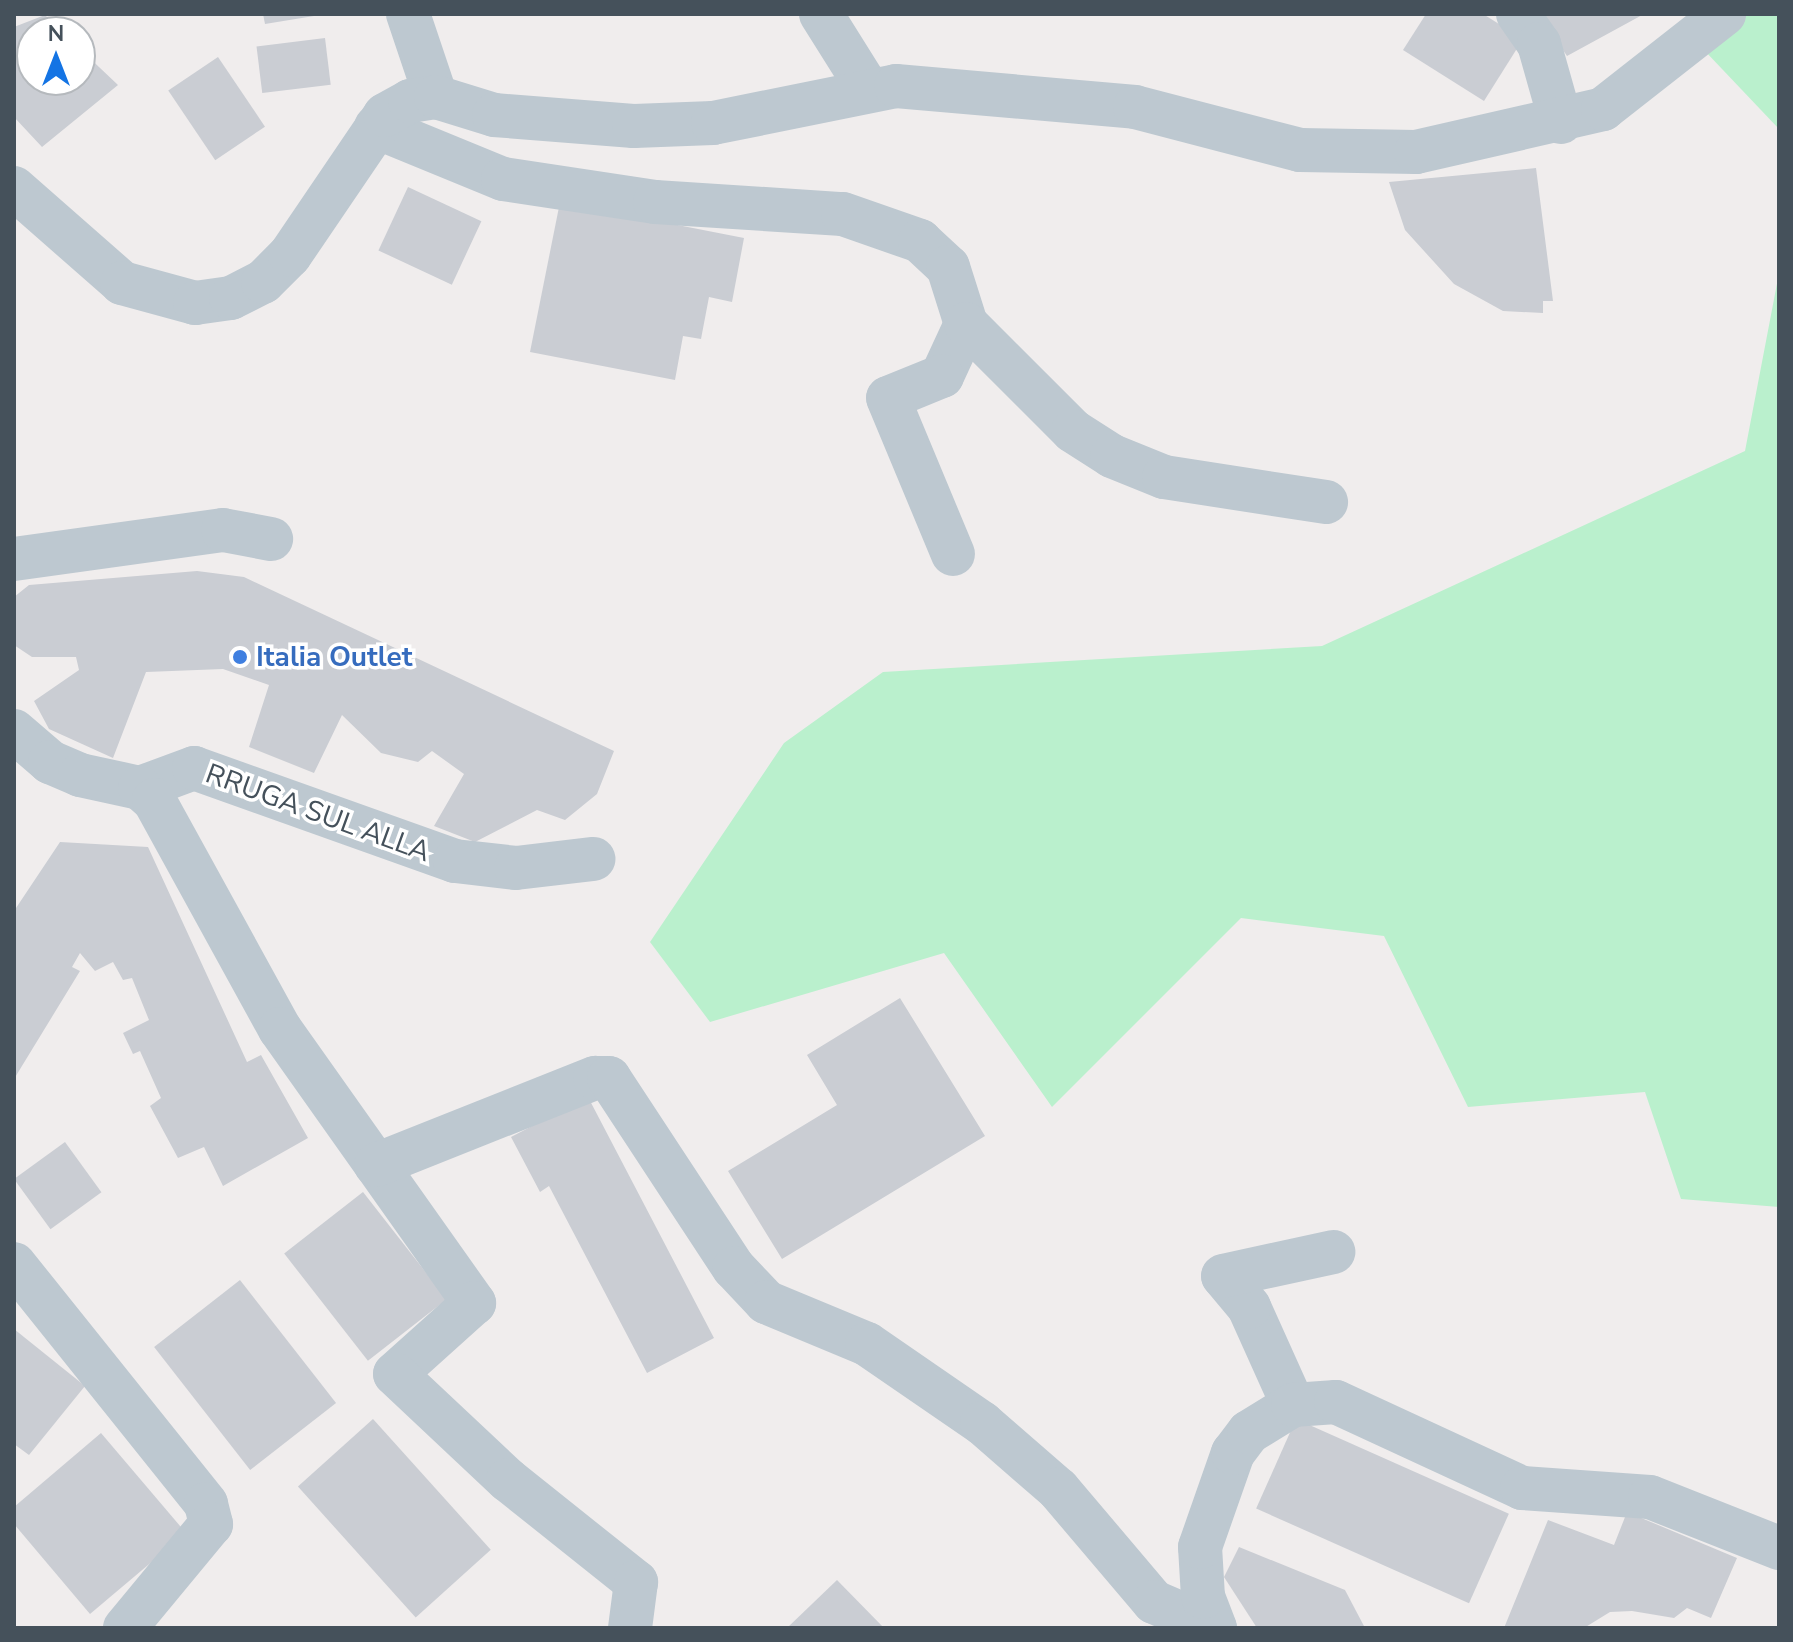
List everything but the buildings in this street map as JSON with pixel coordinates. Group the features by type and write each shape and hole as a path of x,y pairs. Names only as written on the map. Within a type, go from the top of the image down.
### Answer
{"street":[{"path":"408,14 436,97"},
{"path":"821,14 868,89"},
{"path":"1518,14 1539,44 1561,122"},
{"path":"14,188 122,283 158,298 231,298 290,255 376,127 395,106 436,97 494,115 634,126 713,123 868,89 1135,107 1300,150 1356,154 1416,152 1561,122 1631,92 1724,14"},
{"path":"376,127 503,179 573,193 877,221 920,241 948,267 966,324 1073,431 1112,456 1164,477 1326,502"},
{"path":"953,554 888,398 942,376 966,324"},
{"path":"14,559 223,530 271,539"},
{"path":"14,731 50,762 140,788 154,800 236,956 356,1164 474,1303 395,1374 508,1480 636,1582 630,1628"},
{"name":"RRUGA SUL ALLA","path":"140,788 194,768 455,861 516,868 593,859"},
{"path":"356,1164 609,1078 734,1268 766,1302 867,1344 982,1423 1058,1489 1154,1602 1215,1628"},
{"path":"1293,1405 1249,1307 1223,1276 1333,1252"},
{"path":"14,1264 206,1504 211,1524 125,1628"},
{"path":"1215,1628 1203,1597 1200,1547 1233,1453 1249,1432 1293,1405 1336,1402 1522,1488 1650,1497 1775,1547"}],"green space":[{"path":"1729,14 1779,14 1779,129 1704,50"},
{"path":"1779,273 1779,1207 1681,1199 1645,1092 1468,1107 1384,936 1241,918 1052,1107 944,953 710,1022 650,942 784,743 883,672 1322,646 1745,451"}],"place":[{"name":"Italia Outlet","path":"240,657"}]}
